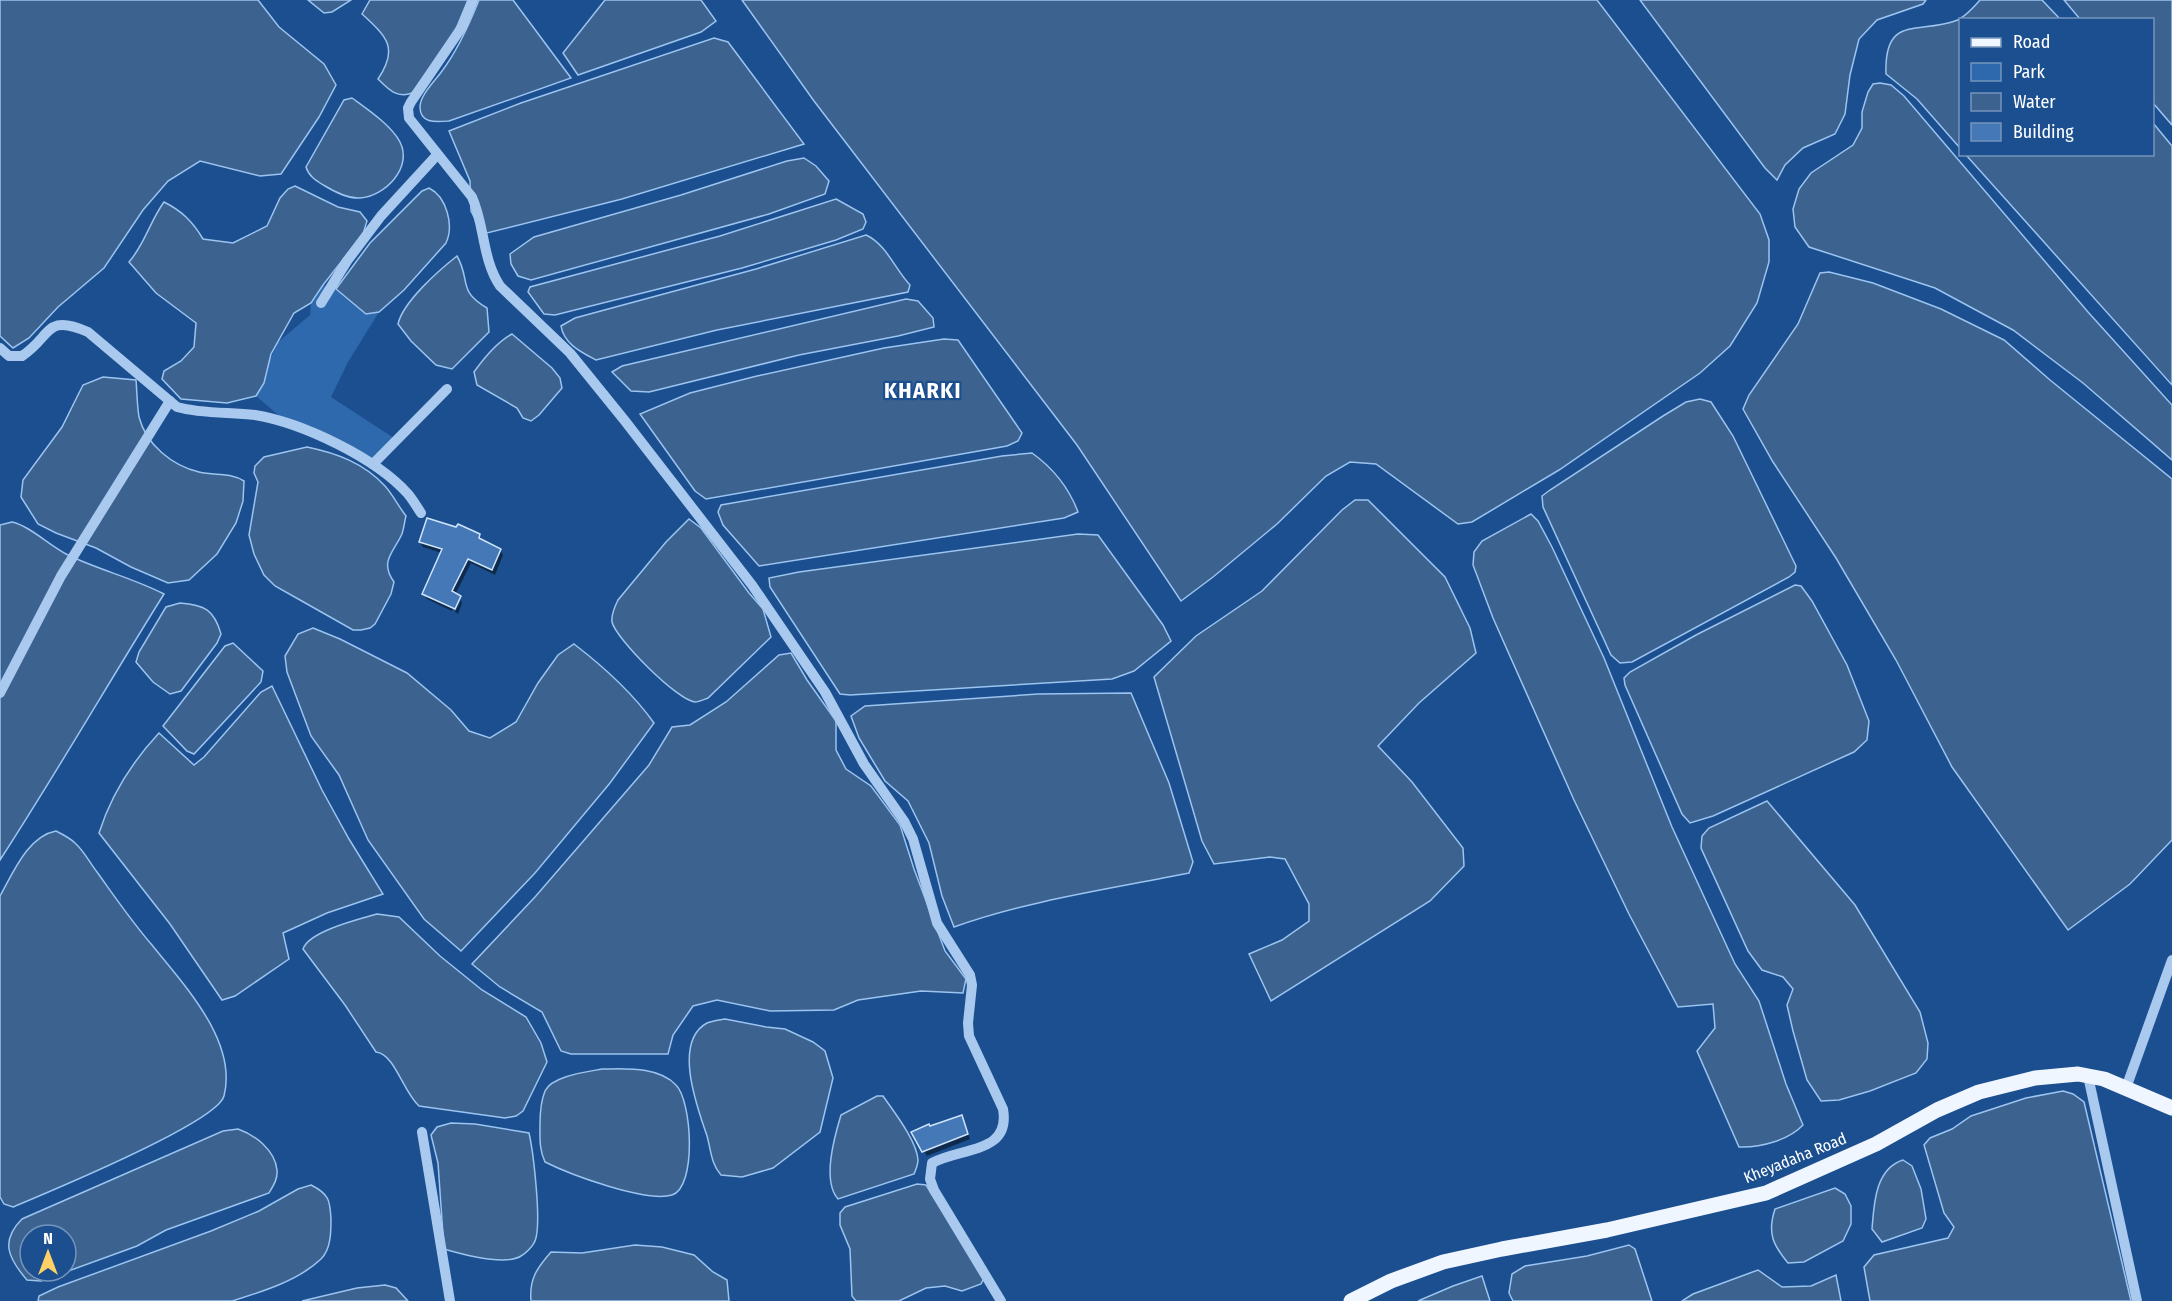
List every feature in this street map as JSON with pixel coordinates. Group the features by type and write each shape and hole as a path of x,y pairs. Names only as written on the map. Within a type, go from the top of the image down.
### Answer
{"main road":[{"name":"Kheyadaha Road","path":"1351,1301 1391,1281 1443,1262 1607,1230 1766,1193 1876,1144 1937,1110 1979,1092 2036,1078 2078,1074 2104,1079 2172,1108"}],"street":[{"path":"473,0 462,27 408,108 409,118 472,197 477,209 487,259 492,274 500,286 570,353 752,585 825,692 864,764 904,821 913,838 938,922 970,975 972,985 969,1036 1003,1109 1005,1120 1003,1132 996,1140 933,1163 930,1179 934,1190 1000,1301"},
{"path":"321,303 347,261 381,216 437,155"},
{"path":"0,348 9,356 22,356 54,326 61,324 75,326 88,332 177,406 192,411 253,415 274,419 330,440 373,464 408,495 421,513"},
{"path":"373,464 447,389"},
{"path":"0,693 61,576 170,401"},
{"path":"2126,1088 2172,960"},
{"path":"2088,1076 2137,1301"},
{"path":"422,1132 450,1301"}],"green space":[{"path":"323,285 335,289 366,314 379,312 348,362 331,397 397,440 373,464 283,419 256,396 277,343 310,315 311,303"}],"water":[{"path":"0,0 258,0 279,27 324,64 336,85 319,117 281,174 260,176 200,161 168,181 143,210 104,268 58,307 29,338 13,348 0,336"},
{"path":"308,0 351,0 332,12 324,13"},
{"path":"370,0 468,0 453,36 412,93 397,94 378,79 388,59 389,51 384,36 362,14"},
{"path":"479,0 513,0 571,78 449,121 430,121 421,113 422,98 453,55"},
{"path":"605,0 701,0 716,21 701,32 578,75 563,53"},
{"path":"742,0 1597,0 1760,214 1769,240 1769,262 1757,303 1730,346 1700,373 1559,470 1472,522 1458,524 1376,464 1350,462 1326,476 1277,524 1181,601 1077,445 814,101"},
{"path":"1640,0 1926,0 1923,4 1877,20 1859,39 1850,75 1845,114 1835,134 1803,148 1785,165 1777,180 1765,168"},
{"path":"1980,0 2042,0 2059,18 1961,18"},
{"path":"2064,0 2172,0 2172,125 2154,104 2154,18 2079,18"},
{"path":"1958,20 1959,147 1917,99 1886,74 1887,55 1897,35 1906,30"},
{"path":"714,38 728,42 804,144 622,199 483,234 471,211 470,181 449,131 521,103"},
{"path":"1873,84 1891,85 1904,96 2088,312 2172,405 2172,460 2083,383 2013,330 1935,288 1809,247 1795,227 1793,209 1799,189 1811,173 1853,145 1862,128 1862,112 1868,92"},
{"path":"352,98 391,130 400,142 403,152 400,171 394,179 379,192 360,198 337,193 314,178 306,167 344,100"},
{"path":"2154,124 2172,146 2172,385 1967,156 2154,156"},
{"path":"804,158 816,166 829,181 825,194 769,214 531,280 518,276 511,264 510,254 534,237 681,195 787,161"},
{"path":"295,186 338,207 360,212 367,221 363,234 311,303 294,313 271,354 264,383 256,396 227,403 181,399 162,379 164,371 181,361 194,347 196,323 156,293 129,262 164,202 186,218 203,239 233,243 267,226 280,198 288,189"},
{"path":"429,188 440,198 447,213 449,228 446,243 404,290 379,312 366,314 336,289 370,243 422,191"},
{"path":"836,199 863,214 866,222 863,229 836,240 742,268 555,315 544,314 528,292 530,287 720,236"},
{"path":"866,235 879,244 890,257 910,285 908,292 717,330 596,360 569,343 561,326 575,318 756,269"},
{"path":"457,256 468,290 478,302 487,308 489,332 452,369 436,365 411,341 398,324 401,315 414,297 431,278"},
{"path":"1829,272 1873,283 1941,309 2004,340 2172,479 2172,840 2130,884 2068,930 1952,767 1896,660 1836,558 1773,462 1743,409 1749,395 1798,324 1820,273"},
{"path":"906,299 918,301 933,318 934,327 799,355 649,392 631,391 612,372 622,366"},
{"path":"512,334 552,368 560,378 562,388 531,421 523,418 517,408 477,385 474,372 496,346"},
{"path":"944,339 958,340 1022,433 1018,441 1007,446 706,499 695,491 640,414 690,393 757,376 884,348"},
{"path":"103,377 136,380 138,412 143,427 154,445 170,459 199,472 228,475 244,481 243,501 236,523 217,554 189,580 168,583 96,548 56,533 38,524 21,497 23,480 62,427 83,385"},
{"path":"1700,399 1711,402 1733,436 1796,566 1795,572 1632,662 1620,663 1611,655 1543,507 1542,496 1663,416 1686,402"},
{"path":"307,447 339,456 368,471 391,493 406,516 402,534 388,563 388,569 394,582 391,594 375,624 370,628 353,630 275,586 264,575 254,554 249,535 258,482 254,473 255,466 264,457"},
{"path":"1032,453 1060,479 1078,512 1064,518 759,566 723,525 718,512 721,505 1002,456"},
{"path":"1355,500 1368,500 1445,577 1470,628 1476,653 1419,703 1378,746 1412,782 1463,848 1464,866 1430,901 1271,1001 1249,954 1282,940 1309,921 1309,904 1285,859 1270,857 1214,864 1202,841 1154,677 1196,636 1262,591 1342,510"},
{"path":"1531,514 1538,521 1552,547 1604,658 1672,827 1735,964 1759,1001 1786,1084 1803,1125 1782,1139 1756,1146 1739,1147 1697,1051 1715,1028 1713,1004 1678,1007 1629,914 1574,800 1493,618 1473,565 1474,552 1482,541"},
{"path":"689,519 701,528 763,609 771,637 708,698 695,702 662,681 624,642 612,622 618,600 666,542"},
{"path":"12,522 26,528 68,555 164,594 0,860 0,525"},
{"path":"1078,534 1098,535 1163,625 1171,641 1134,671 1112,679 840,694 770,587 769,578 799,572"},
{"path":"1795,585 1801,586 1812,601 1847,665 1869,721 1867,740 1854,752 1713,816 1690,823 1682,814 1625,685 1624,678 1630,672 1696,635"},
{"path":"180,603 196,605 207,610 215,619 221,634 217,643 181,691 170,694 153,682 136,662 139,652 166,607"},
{"path":"313,628 407,673 451,710 469,731 490,738 516,722 538,683 558,655 574,644 617,680 654,723 610,783 535,873 461,951 424,919 368,840 339,775 311,736 287,672 285,656 298,634"},
{"path":"233,643 263,671 261,682 194,754 187,751 163,726 225,646"},
{"path":"791,653 836,721 836,750 846,769 871,786 900,825 945,951 966,979 963,993 921,991 858,1000 834,1010 770,1011 717,1000 693,1006 673,1035 668,1054 571,1054 561,1051 542,1012 500,987 472,964 535,897 649,765 672,727 690,725 726,702 779,655"},
{"path":"272,686 322,790 383,894 327,913 283,933 289,959 235,996 222,1000 170,924 99,833 123,780 159,733 194,765 204,757 261,692"},
{"path":"1131,693 1169,783 1193,862 1189,873 1041,902 954,927 942,896 929,843 908,801 885,781 859,738 851,716 865,706 1038,694"},
{"path":"1767,801 1855,905 1920,1012 1928,1043 1927,1059 1916,1073 1839,1100 1821,1101 1807,1080 1787,1005 1793,989 1783,977 1762,970 1748,951 1701,848 1702,836 1709,828"},
{"path":"56,831 71,839 81,850 205,1014 216,1034 223,1055 226,1075 224,1096 214,1108 193,1123 163,1139 13,1207 4,1204 0,1197 0,896 29,848 46,834"},
{"path":"377,914 399,917 440,956 482,990 526,1017 541,1043 547,1062 523,1111 516,1116 505,1118 419,1106 408,1092 394,1066 383,1054 376,1052 345,1005 303,949 307,943 325,931"},
{"path":"725,1019 785,1029 813,1042 825,1051 833,1078 820,1132 773,1168 742,1177 721,1175 715,1166 690,1076 691,1045 697,1032 707,1023"},
{"path":"602,1069 631,1069 660,1074 676,1085 681,1094 688,1125 688,1161 680,1189 672,1195 645,1195 627,1191 589,1180 545,1162 540,1134 541,1108 545,1091 562,1078"},
{"path":"2063,1091 2073,1094 2084,1102 2131,1301 1870,1301 1864,1267 1874,1255 1948,1238 1954,1227 1944,1213 1924,1145 1930,1138 1952,1129 1971,1116 2026,1098"},
{"path":"877,1096 883,1096 914,1144 918,1160 916,1169 914,1174 838,1199 833,1191 830,1171 841,1115"},
{"path":"451,1123 475,1124 529,1133 535,1172 538,1222 534,1243 521,1256 505,1260 494,1259 444,1249 438,1163 431,1135 437,1127"},
{"path":"238,1129 257,1139 268,1150 275,1163 277,1173 269,1193 166,1230 137,1246 78,1268 78,1223 18,1223 22,1219 223,1131"},
{"path":"1903,1160 1912,1166 1921,1189 1926,1219 1922,1228 1882,1242 1872,1229 1875,1199 1881,1179 1887,1171"},
{"path":"917,1184 926,1185 984,1278 981,1284 962,1291 945,1286 926,1288 899,1301 856,1301 852,1296 850,1249 840,1225 840,1213 845,1207"},
{"path":"311,1185 322,1191 327,1198 331,1212 329,1245 321,1259 312,1267 279,1285 232,1301 38,1301 39,1296 58,1287 78,1283 78,1280 211,1231 259,1211 298,1189"},
{"path":"1835,1188 1845,1194 1851,1206 1851,1224 1843,1241 1804,1262 1788,1263 1773,1238 1772,1225 1775,1209"},
{"path":"18,1224 18,1268 9,1250 9,1242"},
{"path":"635,1245 662,1247 694,1255 713,1272 727,1280 729,1301 531,1301 531,1286 535,1274 551,1252 582,1253"},
{"path":"1629,1245 1635,1249 1652,1301 1513,1301 1509,1293 1512,1274 1525,1266 1587,1256"},
{"path":"1758,1270 1782,1287 1811,1286 1836,1275 1841,1301 1682,1301 1693,1294"},
{"path":"1482,1276 1490,1301 1418,1301 1453,1286"},
{"path":"385,1285 396,1288 408,1301 302,1301 357,1288"}],"building":[{"path":"427,518 456,527 458,524 480,534 479,538 501,549 492,570 468,559 452,591 461,596 455,609 422,594 442,549 419,542"},
{"path":"962,1115 968,1134 922,1152 911,1132 929,1124 930,1126"}],"district":[{"name":"KHARKI","path":"923,390"}]}
